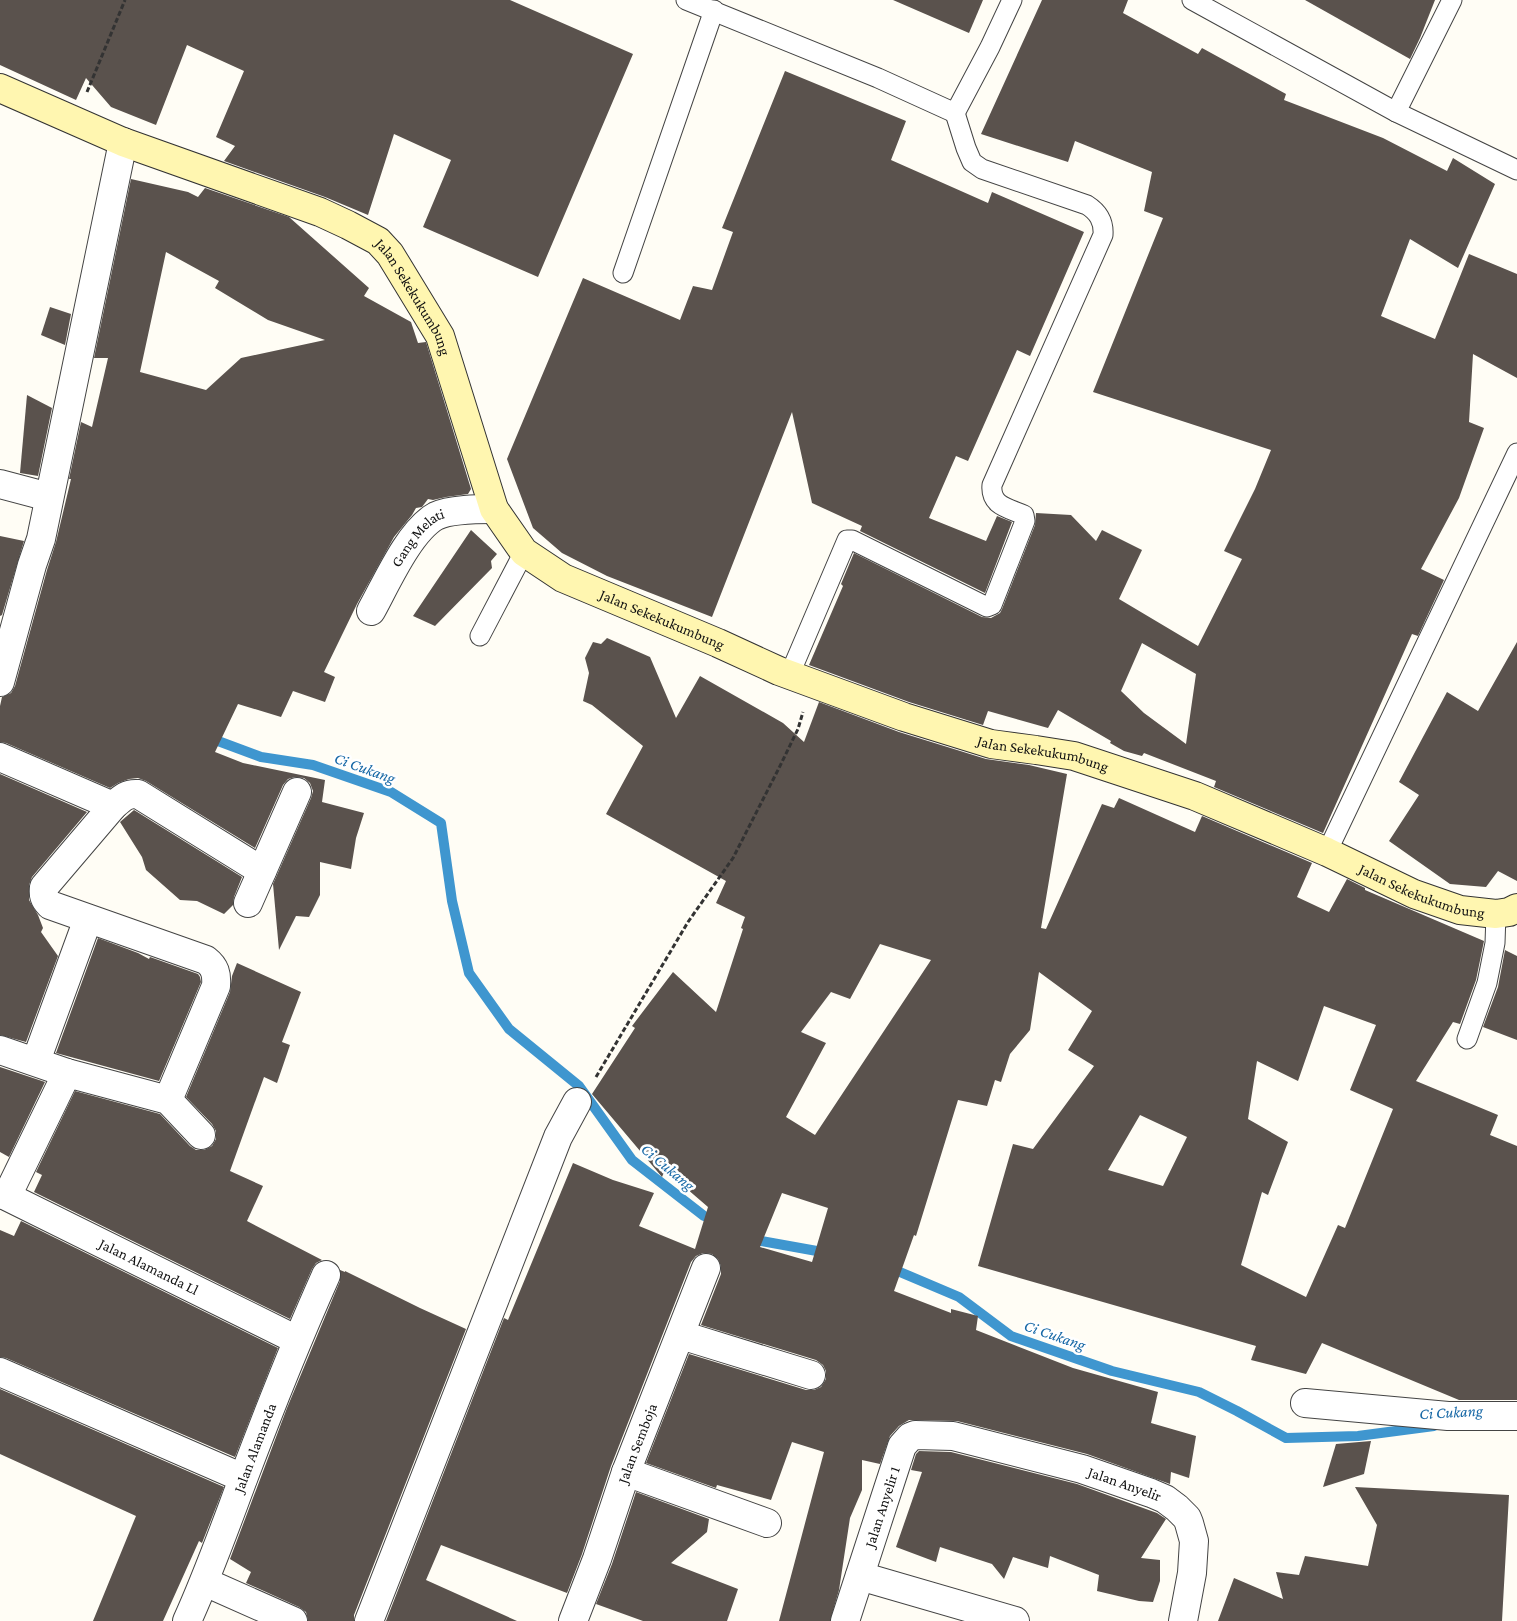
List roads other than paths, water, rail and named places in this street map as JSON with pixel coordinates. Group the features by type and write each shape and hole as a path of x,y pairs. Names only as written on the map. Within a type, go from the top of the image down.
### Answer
{"street":[{"name":"Jalan Sekekukumbung","path":"0,88 123,142 320,212 378,241 390,254 440,336 494,509 524,552 563,578 800,679 953,734 991,744 1074,756 1195,796 1326,852 1414,894 1460,910 1507,911"},
{"path":"0,682 41,539 123,142"},
{"path":"0,484 49,497"},
{"name":"Gang Melati","path":"371,611 414,536 437,516 466,510 494,509"},
{"path":"0,757 113,806"},
{"path":"248,903 297,792"},
{"path":"168,1100 216,986 217,976 213,966 206,960 50,905 45,900 43,894 44,887 113,806 125,795 132,793 138,794 262,871"},
{"path":"36,1061 88,919"},
{"path":"0,1050 67,1073 168,1100 201,1135"},
{"path":"4,1195 67,1073"},
{"path":"369,1621 558,1137 585,1092"},
{"name":"Jalan Alamanda Ll","path":"4,1195 297,1340"},
{"name":"Jalan Semboja","path":"573,1621 597,1559 626,1472 706,1268"},
{"name":"Jalan Alamanda","path":"187,1621 205,1582 297,1340 326,1275"},
{"path":"681,1335 812,1375"},
{"path":"0,1372 243,1478"},
{"path":"1304,1403 1448,1416 1517,1416"},
{"name":"Jalan Anyelir 1","path":"845,1621 902,1446 915,1435 953,1436"},
{"name":"Jalan Anyelir","path":"953,1436 1082,1469 1151,1493 1176,1508 1189,1523 1194,1541 1192,1573 1183,1621"},
{"path":"626,1472 768,1523"},
{"path":"860,1576 1015,1621"},
{"path":"205,1582 293,1621"}],"lane":[{"path":"686,0 878,78 955,113"},
{"path":"800,679 847,540 852,540 987,607 992,605 1025,521 1024,515 995,502 991,494 992,485 1102,235 1103,227 1095,210 1087,205 982,169 972,162 966,148 955,113 990,47 1012,0"},
{"path":"1192,0 1396,112 1517,170"},
{"path":"1396,112 1452,0"},
{"path":"623,273 714,10"},
{"path":"1326,852 1517,453"},
{"path":"480,636 524,552"},
{"path":"1467,1039 1487,983 1495,943 1507,911"}],"waterway":[{"name":"Ci Cukang","path":"210,735 218,741 261,757 313,765 391,792 441,823 452,901 469,973 509,1029 579,1086 632,1160 704,1216 718,1222"},
{"name":"Ci Cukang","path":"752,1237 761,1241 828,1253"},
{"name":"Ci Cukang","path":"888,1267 959,1297 1011,1336 1112,1371 1199,1392 1286,1438 1358,1436 1434,1426"}]}
